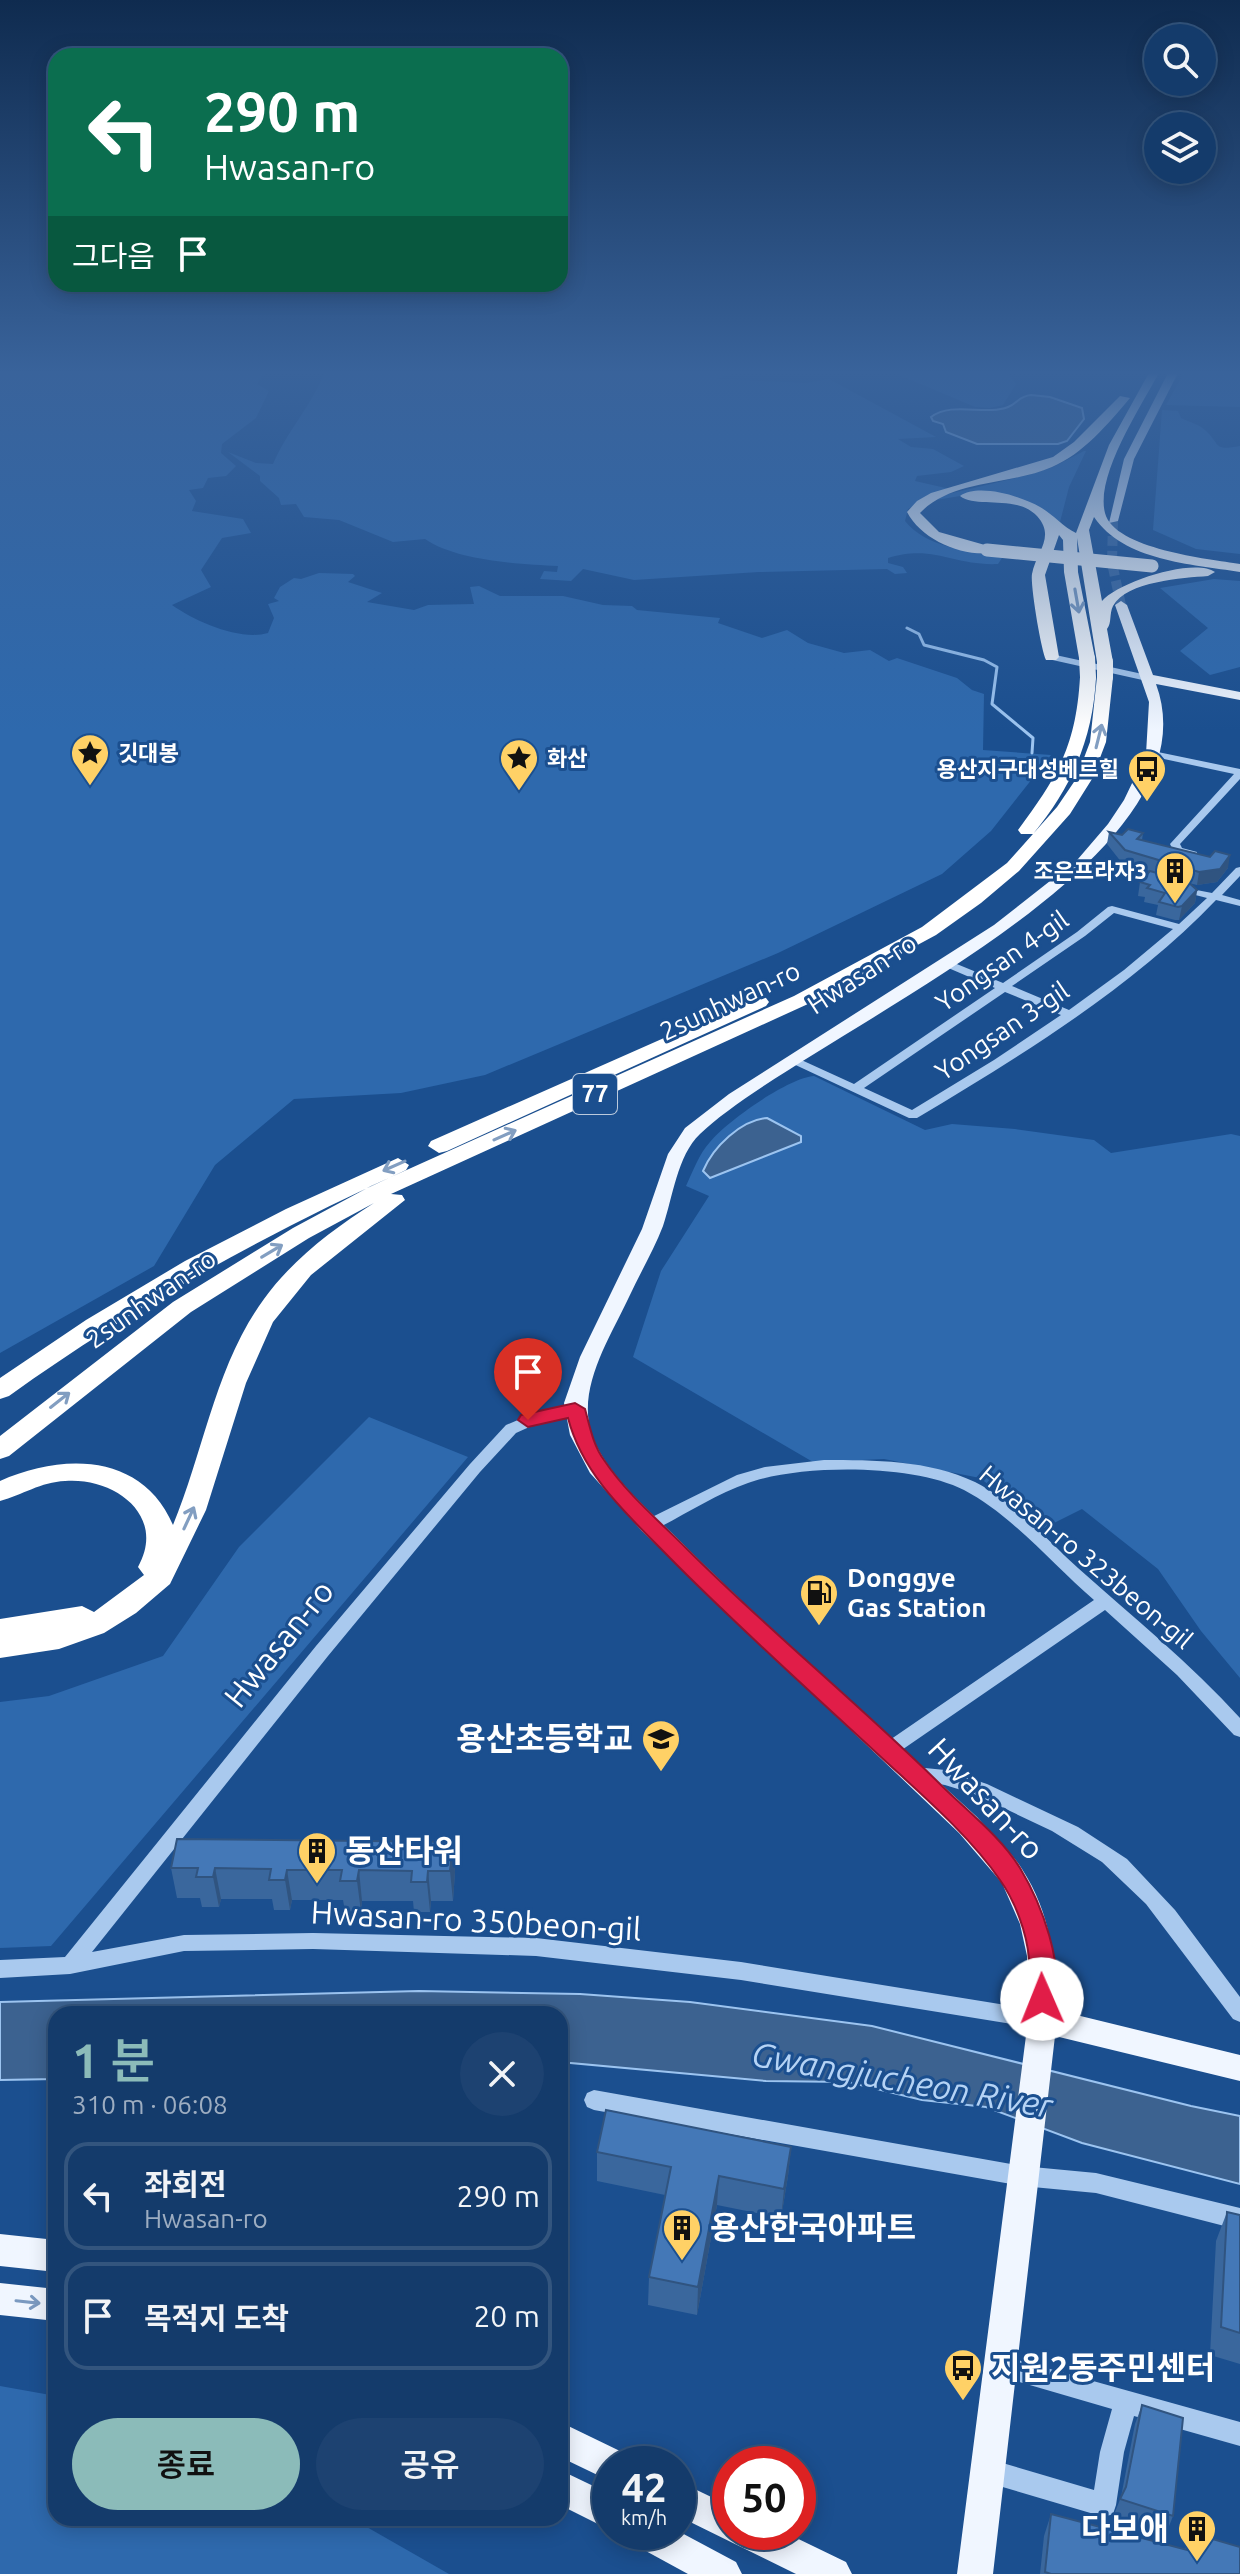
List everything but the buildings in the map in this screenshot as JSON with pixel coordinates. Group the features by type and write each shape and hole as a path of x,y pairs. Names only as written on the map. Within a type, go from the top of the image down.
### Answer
{"highway":[{"path":"952,491 917,505 913,512 918,524 935,536 988,548 1240,570"},
{"name":"2sunhwan-ro","path":"0,1450 182,1307 301,1233 379,1191 801,1000 929,931 974,899 1038,840 1064,810 1084,779 1103,719 1082,530 1097,491"},
{"path":"1100,491 1095,508 1097,517 1110,532 1149,549 1240,570"},
{"path":"988,548 936,530 925,523 928,505 960,496 993,496 1048,515 1070,539"},
{"path":"1035,508 1052,531 1052,541 1038,575 1051,657"},
{"name":"2sunhwan-ro","path":"0,1387 208,1258 313,1203 787,990 916,921 966,886 1010,849 1038,818 1063,780 1079,747 1097,664 1071,572 1071,517"},
{"path":"1097,664 1103,616 1111,598 1136,585 1171,574 1240,570"},
{"path":"0,1647 47,1644 87,1630 127,1606 164,1573 197,1502 225,1405 261,1320 296,1277 362,1220 408,1192 450,1159"},
{"path":"0,1492 43,1474 72,1470 89,1473 134,1491 151,1505 160,1528 162,1547 151,1570 131,1592 100,1612 52,1624 0,1630"}],"main road":[{"path":"1113,521 1121,491"},
{"name":"Hwasan-ro","path":"975,2574 1040,2032 1041,1956 1024,1899 996,1856 914,1774 650,1525 598,1468 585,1446 575,1409 590,1357 652,1229 683,1142 708,1117 943,962 1000,928 1083,862 1125,809 1153,754 1156,702 1121,605"},
{"path":"1147,678 1240,696"},
{"path":"1040,2032 1240,2068"},
{"path":"0,2250 48,2255"},
{"path":"0,2299 48,2304"},
{"path":"568,2443 592,2455"},
{"path":"568,2491 592,2504"},
{"path":"679,2550 724,2574"},
{"path":"784,2550 834,2574"}],"street":[{"path":"1051,657 1147,678"},
{"path":"1153,754 1240,772"},
{"path":"1207,858 1178,850 1175,844 1240,772"},
{"path":"1083,862 1240,903"},
{"name":"Yongsan 3-gil","path":"793,1061 913,1115 1001,1061 1069,1014 1182,928 1215,897 1237,867"},
{"name":"Yongsan 4-gil","path":"855,1089 1112,909 1182,928"},
{"path":"943,962 1069,1014"},
{"name":"Hwasan-ro","path":"70,1965 312,1663 475,1468 511,1429 528,1420 575,1409"},
{"name":"Hwasan-ro 323beon-gil","path":"650,1525 742,1479 789,1467 854,1466 918,1471 955,1479 983,1494 1105,1601 1181,1669 1240,1730"},
{"path":"887,1751 1105,1601"},
{"path":"914,1774 950,1776 974,1785 1075,1834 1102,1852 1122,1867 1170,1921 1240,2013"},
{"name":"Hwasan-ro 350beon-gil","path":"0,1969 70,1965 184,1943 313,1941 536,1947 727,1969 1040,2032"},
{"path":"594,2100 1022,2176 1096,2183 1240,2219"},
{"path":"1000,2366 1240,2434"},
{"path":"989,2471 1104,2505 1112,2452 1126,2401"}],"shaded area":[{"path":"0,491 190,491 196,501 192,511 243,519 251,533 222,538 201,570 211,587 172,605 193,618 232,632 268,633 274,618 268,604 279,601 274,598 280,587 294,578 319,573 353,574 355,576 348,582 382,593 367,602 414,610 428,605 474,604 470,587 479,586 500,596 563,596 603,605 632,606 637,610 720,618 718,623 762,638 787,630 808,643 844,653 870,650 889,661 897,658 957,678 972,690 984,694 983,750 1051,755 991,831 942,874 778,953 485,1075 401,1093 294,1099 215,1165 154,1266 0,1353"},
{"path":"271,491 946,491 908,509 905,521 937,543 1002,558 998,564 982,564 931,554 904,554 888,558 888,563 903,567 907,573 895,574 887,569 759,572 634,580 583,569 571,581 540,579 544,571 557,572 558,566 471,557 425,539 393,542 339,520 304,517 296,504 281,505"},
{"path":"960,491 1068,491 1060,522 1039,507 966,495 936,500"},
{"path":"1156,491 1240,491 1240,554 1196,549 1153,530"},
{"path":"1214,579 1240,581 1240,667 1210,675 1180,651 1208,628 1160,588"},
{"path":"814,1076 925,1130 952,1124 1015,1129 1094,1140 1111,1153 1231,1134 1240,1136 1240,1678 1201,1631 1158,1569 1082,1509 1044,1528 980,1478 884,1459 813,1462 633,1357 661,1271 709,1196 686,1186 703,1152 718,1133 744,1112 789,1084"},
{"path":"369,1417 468,1457 51,1946 0,1948 0,1702 49,1696 163,1656 239,1547"},
{"path":"0,2386 48,2395 48,2526 365,2526 449,2574 0,2574"}],"water":[{"path":"767,1118 801,1136 801,1142 710,1178 703,1171 729,1136 747,1124"},
{"name":"Gwangjucheon River","path":"419,1991 580,1994 690,2002 872,2026 1240,2116 1240,2184 1082,2143 986,2107 922,2100 848,2082 766,2081 568,2063 568,2006 48,2006 48,2079 0,2080 0,2002"}],"waterway":[{"path":"907,628 919,634 924,645 984,660 997,667 992,704 1033,738 1032,753"}],"tunnel":[{"path":"1113,521 1112,563 1121,605"}],"place":[{"name":"깃대봉","path":"90,787"},
{"name":"화산","path":"519,792"},
{"name":"용산지구대성베르힐","path":"1147,803"},
{"name":"조은프라자3","path":"1175,905"},
{"name":"Donggye Gas Station","path":"819,1627"},
{"name":"용산초등학교","path":"661,1773"},
{"name":"동산타워","path":"317,1885"},
{"name":"용산한국아파트","path":"682,2262"},
{"name":"지원2동주민센터","path":"963,2402"},
{"name":"다보애","path":"1197,2563"}],"route":[{"path":"528,1420 575,1409 585,1446 598,1468 650,1525 968,1825 996,1856 1012,1876 1034,1924 1041,1956 1042,1999"}]}
